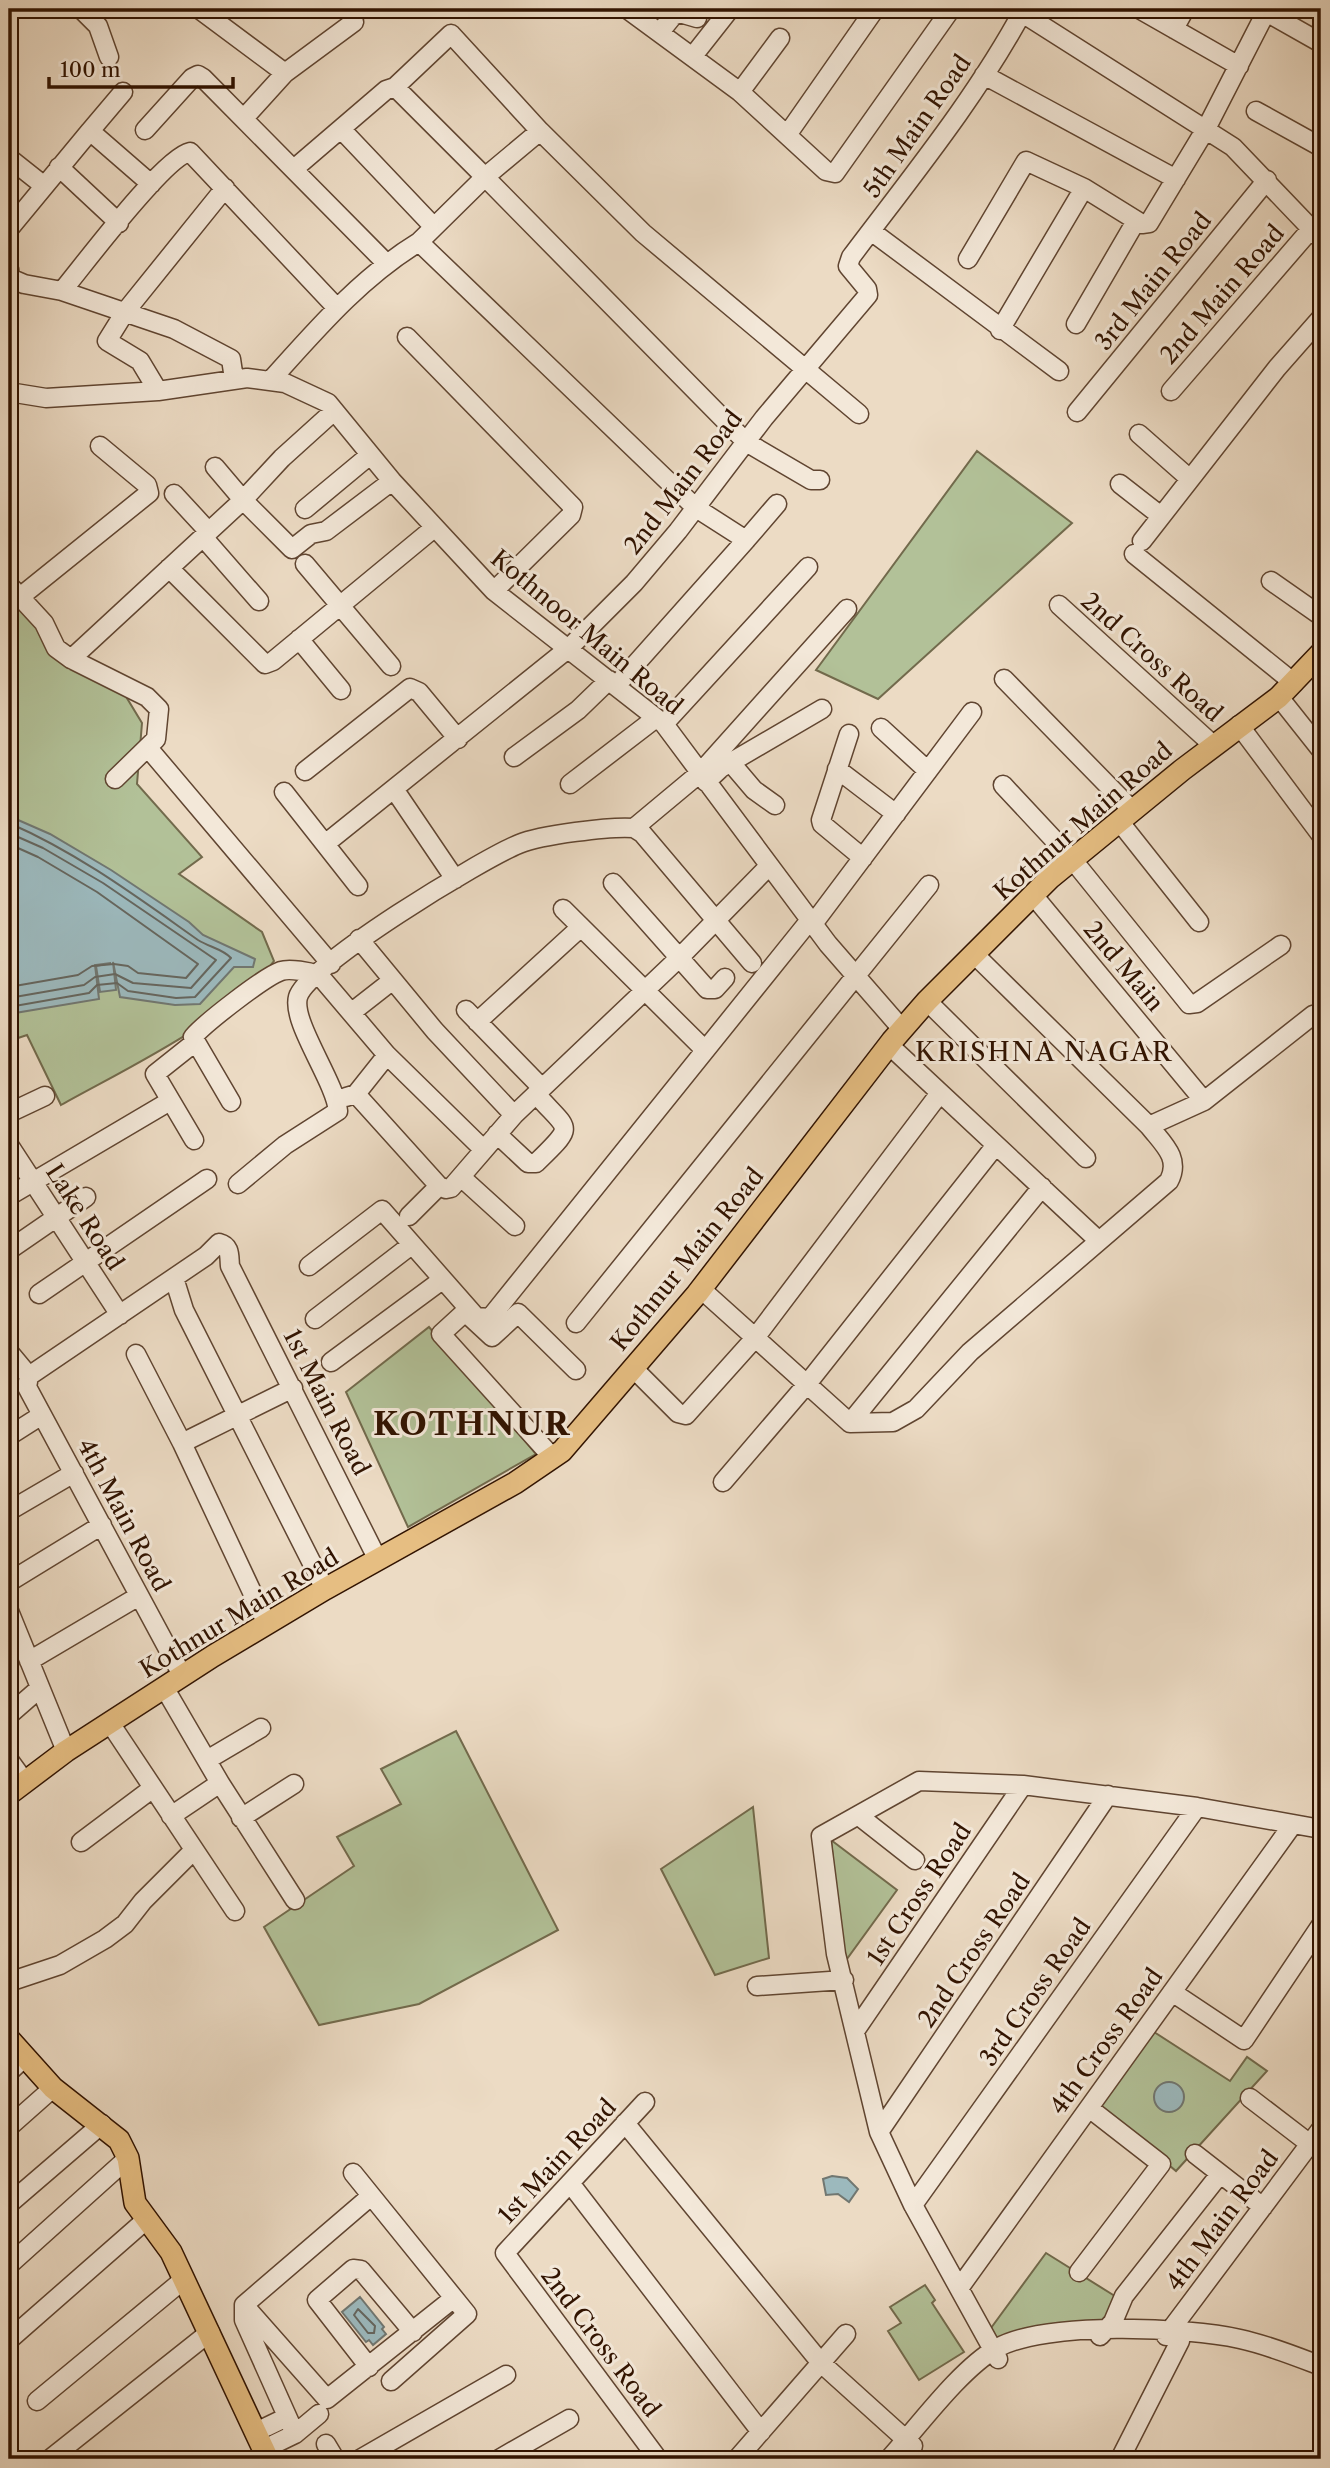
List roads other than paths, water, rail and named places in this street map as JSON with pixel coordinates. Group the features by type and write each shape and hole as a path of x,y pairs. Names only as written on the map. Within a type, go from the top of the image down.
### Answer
{"main road":[{"name":"Kothnur Main Road","path":"17,1788 66,1751 267,1623 515,1483 553,1458 575,1438 701,1289 896,1037 927,1002 1072,859 1213,745 1287,690 1321,653"},
{"path":"9,2039 53,2088 119,2140 128,2158 131,2192 171,2252 182,2281 210,2332 263,2447"}],"street":[{"path":"81,9 98,26 109,57"},
{"path":"199,9 285,73"},
{"path":"627,9 740,92 826,171 835,173 951,9"},
{"path":"693,56 730,9"},
{"path":"787,135 875,9"},
{"path":"1139,9 1239,66"},
{"path":"1174,29 1185,9"},
{"path":"1021,10 1207,127 1233,147 1318,234"},
{"name":"5th Main Road","path":"848,266 984,75 1021,10"},
{"path":"1076,324 1143,222 1176,179 1239,66 1264,10 1321,43"},
{"path":"660,32 673,16 680,13 697,18"},
{"path":"245,117 285,73 354,22"},
{"path":"295,168 386,90 395,87 451,34 540,131 643,233 859,414"},
{"path":"740,92 780,38"},
{"path":"145,130 198,75 245,117 385,262"},
{"path":"984,75 1176,179"},
{"path":"395,87 747,442 811,480 820,480"},
{"path":"9,229 123,92"},
{"path":"1256,111 1321,147"},
{"path":"341,129 434,227"},
{"path":"90,131 151,184"},
{"path":"270,380 336,307 385,262 419,242 485,177 540,131"},
{"path":"62,291 151,184 182,154 190,152 336,307"},
{"path":"9,158 43,185"},
{"path":"968,259 1026,161 1084,188 1143,222"},
{"path":"59,167 119,223"},
{"name":"3rd Main Road","path":"1077,412 1267,180"},
{"path":"158,391 140,361 107,341 125,312 225,188"},
{"path":"1000,330 1084,188"},
{"path":"871,231 1000,330 1059,371"},
{"name":"2nd Main Road","path":"1171,391 1318,234"},
{"path":"419,242 696,508 746,540"},
{"name":"2nd Main Road","path":"325,844 569,648 634,583 868,295 867,289 848,266"},
{"path":"9,276 24,284 62,291 174,329 231,359 234,379"},
{"path":"1321,318 1276,368 1138,547 1287,690 1321,750"},
{"path":"407,337 573,507 570,515 494,591"},
{"name":"Kothnoor Main Road","path":"9,392 46,398 158,391 234,379 270,380 285,383 328,403 392,481 494,591 660,721 854,975 896,1037 940,1093 1099,1241"},
{"path":"71,659 243,500 282,458 334,411"},
{"path":"1139,434 1190,479"},
{"path":"100,446 147,485 149,493 15,591 44,623 56,648 71,659 147,697 159,709 156,739 149,749 115,779"},
{"path":"305,509 370,454"},
{"path":"215,467 243,500 292,549 312,534 326,531 392,481"},
{"path":"1120,484 1161,516"},
{"path":"174,494 259,601"},
{"path":"514,757 612,683 777,504"},
{"path":"169,568 260,662 265,664 273,661 434,528"},
{"path":"305,564 341,603 391,666"},
{"path":"570,784 660,721 808,567"},
{"path":"1271,581 1321,616"},
{"name":"2nd Cross Road","path":"1059,605 1213,745"},
{"path":"703,778 847,609"},
{"path":"299,639 341,690"},
{"path":"1004,679 1126,816 1199,922"},
{"path":"305,771 410,688 419,692 457,739"},
{"path":"238,1184 285,1145 338,1111 298,1010 301,990 359,939 456,879 521,843 634,828 703,778 822,709"},
{"path":"309,1266 382,1210 476,1317 490,1318 863,858 972,712"},
{"path":"1239,725 1321,835"},
{"path":"881,727 928,771"},
{"path":"849,734 822,814 822,824 863,858"},
{"path":"149,749 387,1055 484,1150"},
{"path":"731,763 754,790 775,805"},
{"path":"837,769 896,814"},
{"path":"1003,785 1072,859 1189,1004 1198,1003 1281,945"},
{"path":"394,789 456,879"},
{"path":"284,792 358,886"},
{"path":"634,828 642,833 752,963"},
{"path":"356,1094 439,1185 446,1189 452,1188 514,1115 679,958 769,866"},
{"path":"613,883 707,989 715,989 725,978"},
{"path":"576,1323 929,885"},
{"name":"2nd Main","path":"1033,895 1204,1101"},
{"path":"563,909 705,1050"},
{"path":"497,1134 532,1164 546,1153 565,1127 562,1118 472,1016 581,927"},
{"path":"359,939 435,1031 514,1115"},
{"path":"701,1289 850,1423 893,1422 916,1409 970,1352 1169,1181 1175,1170 1172,1157 1149,1126 974,954"},
{"path":"231,1102 194,1043 194,1034 213,1017 281,970 320,971"},
{"path":"352,1012 393,980"},
{"path":"927,1002 1086,1158"},
{"path":"1149,1126 1204,1101 1314,1015 1321,1013"},
{"path":"194,1043 155,1074 194,1140"},
{"path":"335,1100 356,1094 387,1055"},
{"path":"633,1368 678,1413 686,1415 755,1338 940,1093"},
{"path":"9,1113 45,1096"},
{"path":"9,1196 170,1101"},
{"path":"723,1482 807,1384 996,1145"},
{"name":"Lake Road","path":"9,1146 120,1315"},
{"path":"461,1177 515,1226"},
{"path":"39,1294 207,1179"},
{"path":"409,1216 439,1185"},
{"path":"850,1423 1042,1187"},
{"path":"9,1250 86,1197"},
{"name":"1st Main Road","path":"174,1278 206,1256 219,1243 225,1244 229,1249 230,1266 378,1560"},
{"path":"315,1319 410,1245"},
{"path":"9,1352 29,1376 174,1278 184,1310 325,1589"},
{"path":"331,1362 442,1280"},
{"path":"553,1458 441,1334 465,1312 492,1337 518,1313 576,1370"},
{"path":"136,1354 182,1443 267,1623"},
{"name":"4th Main Road","path":"29,1376 27,1387 139,1596 207,1760 240,1818 295,1900"},
{"path":"182,1443 293,1388"},
{"path":"9,1436 42,1415"},
{"path":"9,1510 74,1473"},
{"path":"9,1582 102,1525"},
{"path":"29,1661 139,1596"},
{"path":"9,1611 13,1635 29,1661 66,1751"},
{"path":"9,1715 40,1688"},
{"path":"110,1723 235,1911"},
{"path":"207,1760 261,1728"},
{"path":"9,1760 17,1788"},
{"path":"996,2355 913,2205 880,2132 836,1955 821,1836 919,1781 1023,1785 1108,1795 1197,1807 1321,1829"},
{"path":"172,1816 220,1783"},
{"path":"240,1818 294,1784"},
{"name":"1st Cross Road","path":"855,2031 1023,1785"},
{"path":"81,1842 153,1788"},
{"name":"2nd Cross Road","path":"880,2132 1108,1795"},
{"name":"3rd Cross Road","path":"913,2205 1197,1807"},
{"path":"859,1816 915,1860"},
{"name":"4th Cross Road","path":"960,2287 1293,1824"},
{"path":"9,1982 60,1965 106,1939 125,1924 144,1900 194,1850"},
{"path":"1172,1992 1244,2040 1321,1925"},
{"path":"757,1986 844,1980"},
{"path":"9,2072 25,2057"},
{"path":"9,2126 53,2088"},
{"path":"1250,2098 1310,2144"},
{"name":"1st Main Road","path":"505,2253 645,2102"},
{"path":"1079,2272 1161,2164 1089,2108"},
{"path":"625,2123 821,2363 907,2448"},
{"path":"9,2204 102,2124"},
{"name":"4th Main Road","path":"1120,2459 1171,2338 1321,2129"},
{"path":"1195,2154 1263,2207"},
{"path":"9,2265 128,2158"},
{"path":"353,2173 467,2314 466,2318 391,2381"},
{"path":"1101,2335 1124,2296 1220,2174"},
{"path":"570,2183 761,2432"},
{"path":"291,2425 244,2320 244,2305 371,2196"},
{"path":"9,2340 147,2219"},
{"name":"2nd Cross Road","path":"505,2253 659,2459"},
{"path":"369,2367 317,2300 353,2269 361,2270 412,2332"},
{"path":"37,2401 182,2281"},
{"path":"244,2305 327,2399 454,2298"},
{"path":"50,2459 210,2332"},
{"path":"737,2459 846,2334"},
{"path":"889,2459 907,2448 974,2366 1042,2335 1242,2339 1321,2366"},
{"path":"1171,2338 1240,2348 1321,2376"},
{"path":"360,2459 506,2375"},
{"path":"263,2447 291,2425 319,2414"},
{"path":"499,2459 569,2419"}],"water":[{"path":"9,816 50,834 111,870 189,922 203,935 255,959 253,967 234,967 200,1004 175,1005 120,997 113,962 116,990 100,992 96,966 111,963 95,965 99,999 9,1014"},
{"path":"1169,2082 1180,2086 1184,2097 1180,2108 1169,2112 1158,2108 1154,2097 1158,2086"},
{"path":"832,2176 847,2178 858,2189 849,2202 838,2194 826,2195 823,2179"},
{"path":"360,2297 384,2327 382,2329 386,2334 373,2345 369,2340 366,2342 342,2312"}],"district":[{"name":"KRISHNA NAGAR","path":"1044,1052"},
{"name":"KOTHNUR","path":"472,1423"}]}
